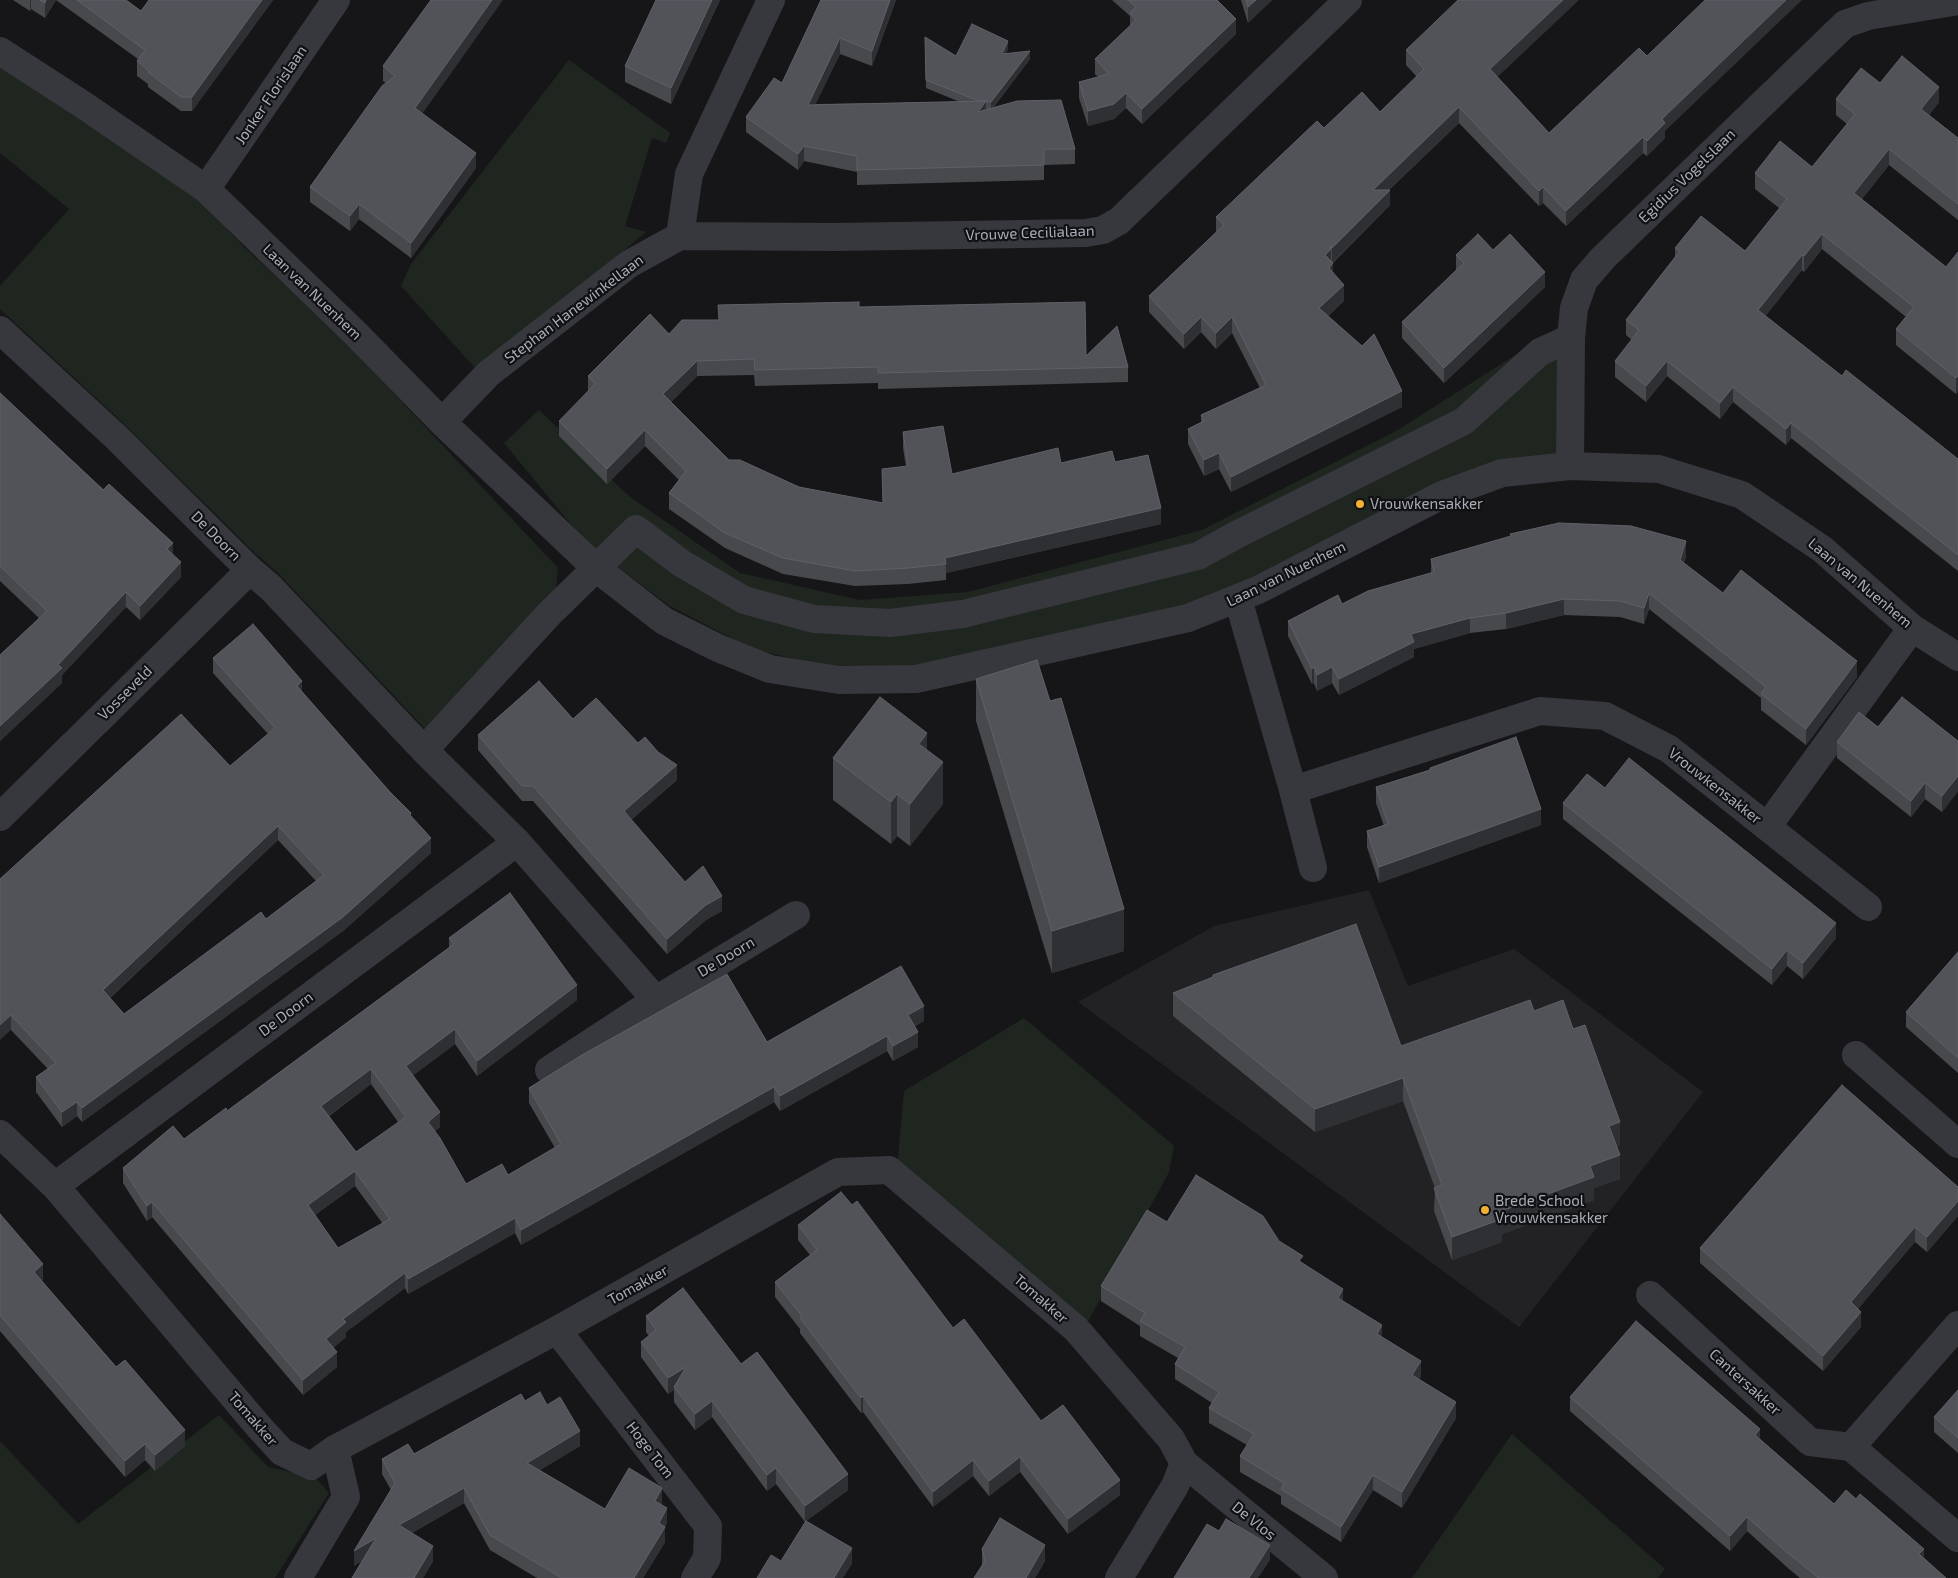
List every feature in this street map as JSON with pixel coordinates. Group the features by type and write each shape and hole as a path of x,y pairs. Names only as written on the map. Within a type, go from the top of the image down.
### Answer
{"street":[{"name":"Jonker Florislaan","path":"206,189 336,0"},
{"path":"680,236 689,174 771,0"},
{"name":"Vrouwe Cecilialaan","path":"680,236 834,238 1086,233 1103,230 1119,221 1348,0"},
{"name":"Egidius Vogelslaan","path":"1570,466 1571,338 1574,308 1584,280 1603,258 1845,24 1868,16 1958,1"},
{"name":"Laan van Nuenhem","path":"0,52 82,104 206,189 356,334 442,422 596,568 664,621 718,648 770,669 839,680 916,679 1188,618 1238,599 1442,495 1502,474 1570,466 1659,469 1742,495 1822,549 1912,628 1953,657"},
{"name":"Stephan Hanewinkellaan","path":"442,422 488,374 621,270 680,236"},
{"name":"De Doorn","path":"0,330 116,437 250,570 271,588 424,750 517,842 656,1000"},
{"path":"424,750 549,614 636,529 681,563 744,600 814,619 890,623 963,614 1198,556 1236,535 1464,421 1540,352 1571,338"},
{"name":"Vosseveld","path":"0,817 250,570"},
{"path":"1238,599 1293,790 1313,868"},
{"name":"Vrouwkensakker","path":"1767,827 1912,628"},
{"name":"Vrouwkensakker","path":"1293,790 1540,711 1604,716 1669,749 1868,907"},
{"name":"De Doorn","path":"55,1186 517,842"},
{"name":"De Doorn","path":"549,1070 656,1000 796,915"},
{"path":"1856,1055 1958,1144"},
{"name":"Tomakker","path":"0,1134 55,1186 282,1452 311,1466 334,1449 557,1330 838,1172 889,1170 1076,1329 1171,1438 1184,1463"},
{"name":"Cantersakker","path":"1650,1295 1810,1442 1851,1447"},
{"path":"1958,1325 1851,1447 1958,1538"},
{"name":"Hoge Tom","path":"557,1330 708,1526 707,1558 694,1578"},
{"path":"298,1578 346,1497 334,1449"},
{"path":"1119,1578 1176,1486 1184,1463"},
{"name":"De Vlos","path":"1184,1463 1324,1578"}],"shaded area":[{"path":"569,60 670,133 666,143 652,138 625,226 646,232 494,359 477,370 401,286 411,264"},
{"path":"0,66 185,184 244,247 339,335 558,568 555,598 430,734 277,572 256,554 122,422 0,309 0,286 69,209 0,153"},
{"path":"1581,313 1576,450 1194,607 915,669 827,666 752,649 670,606 588,545 504,443 539,410 630,497 740,573 860,600 968,592 1202,530 1398,430"},
{"name":"Brede School Vrouwkensakker","path":"1369,890 1408,986 1514,949 1703,1092 1519,1327 1078,1002 1214,926"},
{"path":"1024,1018 1174,1146 1169,1172 1084,1329 897,1170 904,1091"},
{"path":"219,1415 268,1467 315,1477 329,1493 275,1578 0,1578 0,1441 78,1524"},
{"path":"1512,1434 1665,1569 1658,1578 1412,1578"}],"building":[{"path":"77,0 126,0 141,11 149,0 262,0 192,97 181,97 148,72 137,61 145,50"},
{"path":"431,0 492,0 415,108 476,153 411,243 359,204 350,216 310,187 382,86 395,76 383,66"},
{"path":"656,0 712,0 671,88 625,66"},
{"path":"821,0 890,0 872,51 840,38 808,105 986,101 978,112 1017,101 1061,100 1075,149 1044,149 1044,165 857,170 857,156 804,146 798,154 746,117 774,78 782,83"},
{"path":"1128,0 1217,0 1236,19 1142,109 1126,93 1114,104 1088,111 1079,82 1109,74 1095,59 1136,20 1130,13 1136,7"},
{"path":"1246,0 1256,0 1248,7"},
{"path":"1458,0 1563,0 1490,69 1549,133 1639,48 1647,56 1705,0 1786,0 1662,119 1665,123 1647,141 1643,137 1566,211 1543,187 1539,191 1459,107 1373,190 1390,190 1332,248 1330,246 1331,249 1325,255 1333,263 1329,268 1344,285 1319,308 1362,346 1374,334 1402,391 1231,477 1219,453 1204,460 1188,429 1204,421 1201,415 1266,385 1232,317 1216,333 1201,317 1184,334 1149,296 1224,225 1216,217 1317,121 1324,128 1362,92 1380,112 1424,69 1406,50"},
{"path":"972,24 1008,41 1002,54 1030,51 991,102 979,101 926,80 925,37 956,56"},
{"path":"1902,56 1939,87 1921,109 1958,138 1958,204 1889,149 1854,193 1946,267 1958,252 1958,376 1956,378 1896,329 1914,307 1822,234 1804,256 1802,255 1758,310 1842,376 1846,370 1958,459 1958,555 1791,423 1786,429 1733,387 1720,403 1667,361 1646,386 1615,361 1639,330 1626,320 1680,251 1675,248 1701,216 1745,251 1787,199 1755,173 1780,141 1812,167 1855,114 1836,99 1848,84 1861,68 1880,83"},
{"path":"1478,234 1493,250 1510,234 1545,272 1444,368 1402,322 1464,263 1456,255"},
{"path":"859,302 859,307 1085,302 1086,356 1117,326 1128,367 878,373 878,367 755,370 754,359 697,361 663,394 729,460 740,460 799,487 883,503 882,469 908,466 903,432 943,426 952,474 1058,448 1061,463 1112,451 1115,462 1148,455 1161,508 945,558 946,564 855,571 783,558 725,533 669,493 686,471 645,430 607,469 559,421 595,384 588,376 650,314 669,334 682,320 719,320 718,305"},
{"path":"0,393 103,490 109,484 173,543 167,549 181,562 140,606 126,592 58,665 62,668 0,726 0,655 47,611 0,566"},
{"path":"1559,523 1631,526 1686,541 1680,560 1723,593 1741,570 1857,661 1806,729 1761,694 1766,687 1649,593 1644,608 1620,601 1564,599 1506,613 1470,618 1411,634 1414,642 1339,679 1332,667 1317,675 1314,667 1312,669 1288,621 1338,595 1342,604 1368,591 1434,572 1431,559 1511,536 1510,534"},
{"path":"253,624 302,681 297,686 390,792 411,813 410,815 431,838 343,917 82,1108 77,1102 62,1112 36,1077 56,1063 11,1015 0,1025 0,879 181,714 230,766 275,728 213,658","holes":["278,826 324,875 266,919 261,912 124,1014 103,990"]},
{"path":"1037,660 1050,701 1061,698 1124,909 1052,931 976,679"},
{"path":"539,681 573,719 596,698 638,743 645,737 658,752 677,765 624,811 685,882 703,866 722,896 706,905 667,939 533,786 522,786 478,735"},
{"path":"880,697 927,733 919,744 943,762 910,804 897,794 891,802 833,758"},
{"path":"1902,697 1958,741 1958,776 1942,796 1925,783 1911,801 1837,742 1859,712 1878,727"},
{"path":"1516,737 1541,809 1379,867 1367,831 1388,824 1376,787 1430,770 1430,768"},
{"path":"1629,758 1836,923 1803,963 1787,950 1772,969 1563,803 1587,774 1605,788"},
{"path":"510,893 577,985 477,1061 455,1029 406,1066 440,1112 428,1122 440,1138 466,1184 502,1164 508,1175 561,1144 529,1088 582,1055 727,974 767,1042 901,966 924,1006 908,1015 918,1032 893,1046 887,1036 780,1096 774,1087 521,1230 515,1218 408,1279 405,1273 343,1319 346,1322 326,1339 337,1352 303,1380 152,1202 147,1206 123,1168 173,1126 184,1139 226,1108 227,1111 454,944 449,938","holes":["371,1069 406,1117 356,1152 321,1106","355,1171 390,1219 338,1248 308,1205"]},
{"path":"1356,924 1401,1046 1530,1000 1534,1011 1563,1000 1573,1029 1585,1025 1620,1122 1609,1126 1620,1155 1590,1166 1594,1177 1499,1212 1502,1219 1452,1237 1434,1188 1442,1185 1403,1078 1315,1109 1173,993 1213,977 1213,975"},
{"path":"1958,952 1958,1058 1906,1012"},
{"path":"1842,1085 1958,1187 1958,1201 1927,1237 1915,1227 1851,1302 1861,1312 1823,1356 1700,1248"},
{"path":"1196,1175 1263,1216 1279,1241 1303,1256 1299,1261 1343,1289 1338,1298 1382,1325 1377,1334 1421,1361 1412,1375 1456,1402 1402,1492 1373,1475 1341,1527 1281,1489 1284,1483 1240,1456 1254,1434 1209,1408 1219,1392 1175,1364 1185,1347 1140,1321 1145,1313 1101,1286 1147,1210 1167,1222"},
{"path":"841,1192 852,1205 857,1201 953,1328 964,1319 1041,1421 1063,1405 1120,1480 1068,1519 1020,1457 989,1481 973,1460 933,1492 863,1396 861,1398 775,1282 817,1250 798,1225"},
{"path":"0,1214 43,1264 34,1272 116,1367 125,1360 185,1430 155,1455 145,1444 125,1461 0,1315"},
{"path":"683,1288 741,1364 757,1352 848,1474 805,1506 776,1468 767,1475 712,1401 695,1414 674,1387 686,1367 668,1378 641,1342 656,1330 646,1316"},
{"path":"1636,1321 1760,1429 1755,1435 1834,1504 1846,1490 1856,1499 1860,1494 1924,1549 1919,1554 1946,1578 1819,1578 1747,1517 1730,1536 1570,1397"},
{"path":"1958,1390 1958,1438 1934,1417"},
{"path":"540,1392 547,1405 560,1397 580,1431 527,1463 605,1509 629,1468 662,1488 655,1501 667,1508 659,1523 665,1527 634,1578 562,1578 490,1535 464,1488 399,1525 433,1546 414,1578 352,1578 376,1538 354,1551 395,1483 382,1459 408,1444 414,1454 521,1394 525,1401"},
{"path":"1000,1518 1045,1545 1026,1578 974,1578 985,1561 982,1549"},
{"path":"1226,1519 1270,1545 1249,1578 1174,1578 1207,1524 1219,1531"},
{"path":"806,1521 852,1548 834,1578 757,1578 771,1555 781,1561"}],"place":[{"name":"Vrouwkensakker","path":"1360,504"},
{"name":"Brede School Vrouwkensakker","path":"1485,1210"}]}
